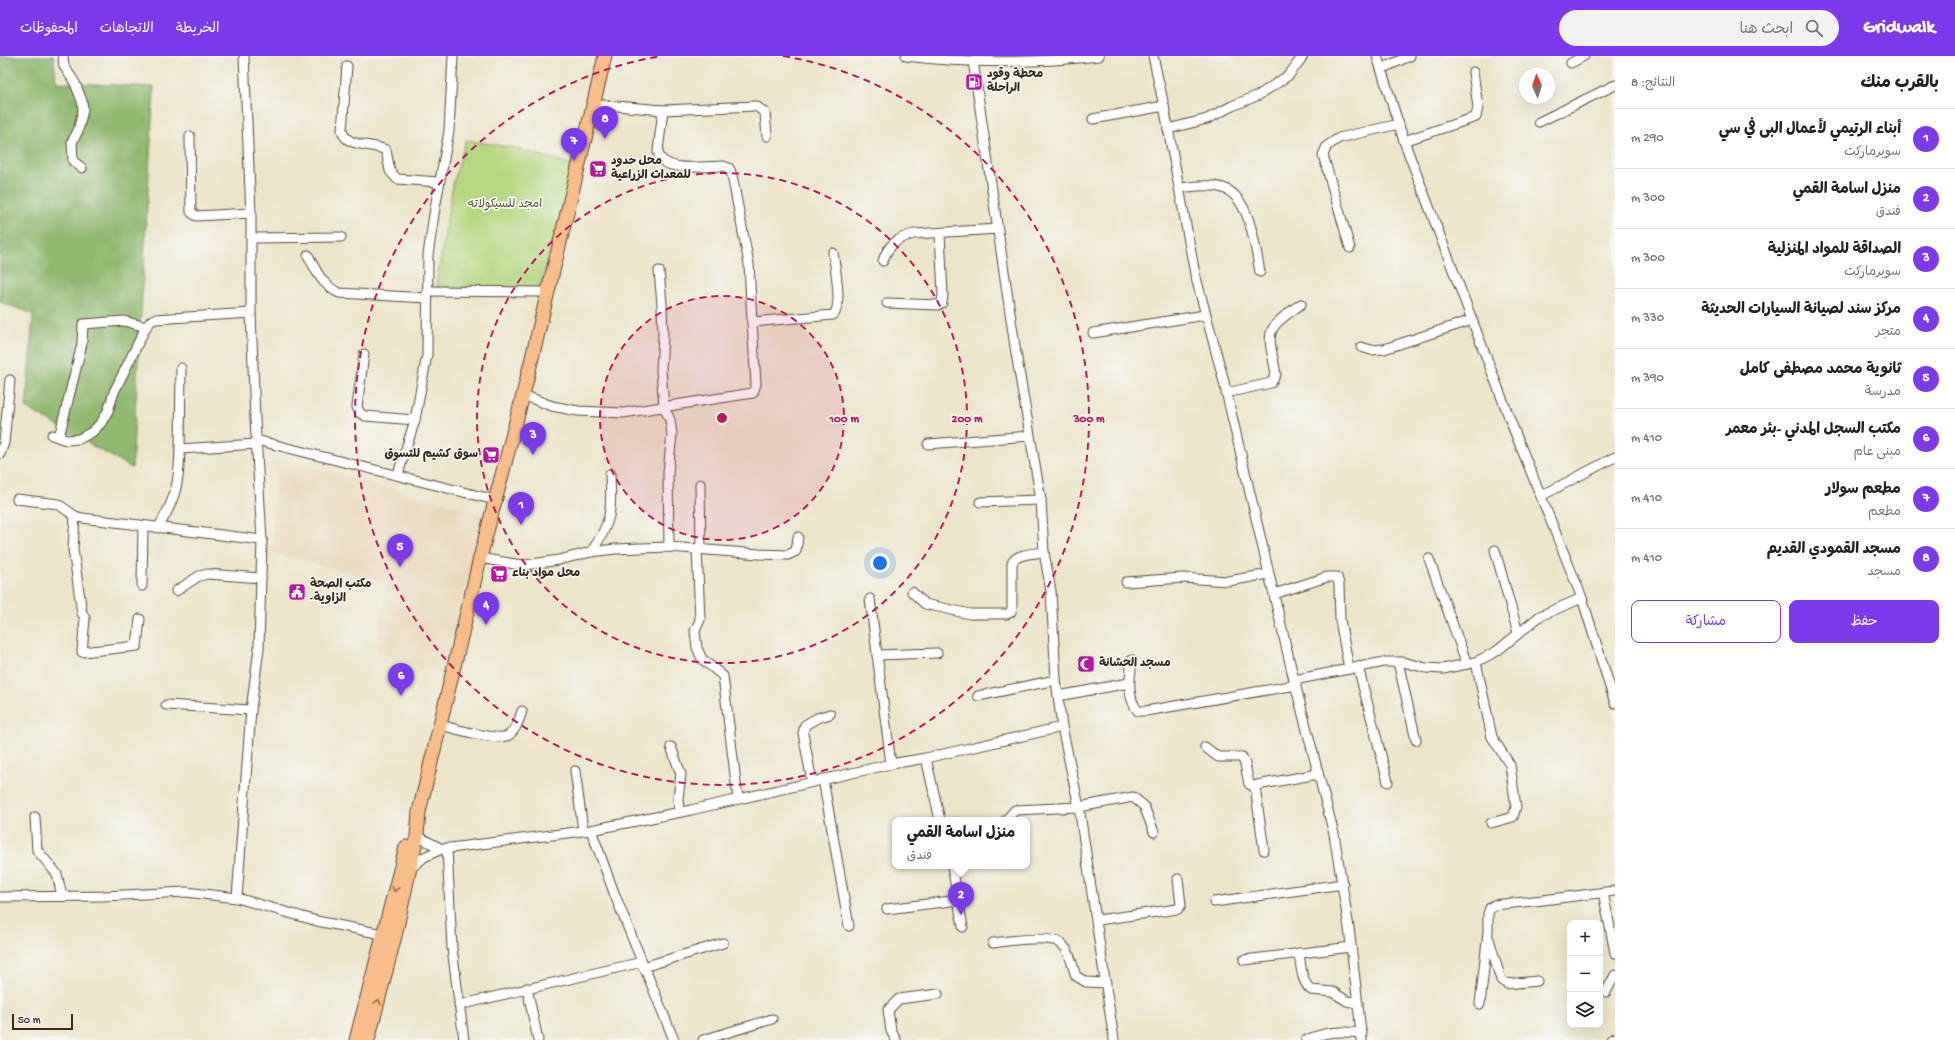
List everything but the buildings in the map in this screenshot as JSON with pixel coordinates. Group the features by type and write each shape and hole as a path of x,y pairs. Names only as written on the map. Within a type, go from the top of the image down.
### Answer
{"highway":[{"path":"389,936 410,870 417,836 419,812 480,558 523,395 604,57"},
{"path":"356,1040 366,1032 389,936 409,836 419,812"}],"street":[{"path":"63,56 64,66 75,83 82,101 83,110 80,124 72,142 73,161 82,168"},
{"path":"237,898 251,710 259,648 262,540 256,442 251,313 251,213 244,56"},
{"path":"398,474 415,420 427,355 428,256 439,182 450,131 453,56"},
{"path":"906,56 973,61 1064,60 1100,56"},
{"path":"1153,56 1164,106 1195,274 1226,393 1295,683 1334,834 1343,884 1362,1036 1335,1031 1323,1033 1306,1040"},
{"path":"1168,129 1207,120 1232,106 1259,95 1289,75 1303,56"},
{"path":"1377,56 1404,141 1472,320 1582,598 1615,703"},
{"path":"1381,69 1410,56"},
{"path":"1571,63 1584,56"},
{"path":"973,61 1029,436 1041,500 1044,552 1051,591 1056,680 1062,727 1079,807 1114,1040"},
{"path":"347,66 342,130 345,137 350,141 386,150 390,171 396,179 439,182"},
{"path":"1404,141 1476,116 1478,107 1473,72"},
{"path":"1539,122 1615,85"},
{"path":"593,104 663,110 756,106 765,113 767,136"},
{"path":"1093,119 1164,106"},
{"path":"523,395 552,406 578,411 623,413 753,393 756,384 749,264 732,175 729,168 723,166 680,167 667,164 658,158 663,110"},
{"path":"1350,248 1322,155 1327,146 1339,138 1399,124"},
{"path":"190,136 191,212 196,216 251,213"},
{"path":"1179,188 1219,186 1237,198 1242,204 1249,222 1260,272"},
{"path":"883,261 885,253 890,246 902,237 914,234 998,229"},
{"path":"887,303 938,305 942,303 943,295 940,233"},
{"path":"251,238 341,237"},
{"path":"752,322 833,315 836,312 838,304 833,253"},
{"path":"308,255 326,286 338,293 427,295 548,292"},
{"path":"659,271 662,317 661,370 664,407 670,420 672,434 668,472 669,547"},
{"path":"1226,393 1271,383 1274,380 1276,374 1269,336 1271,329 1301,304"},
{"path":"146,327 124,321 82,324 82,344 56,436 66,440 79,439 92,432 101,423 108,411 114,392 150,321 155,319 251,313"},
{"path":"1094,333 1205,315"},
{"path":"1361,347 1371,350 1384,348 1472,320"},
{"path":"364,354 357,407 360,414 365,416 415,420"},
{"path":"158,528 170,508 179,481 181,368"},
{"path":"0,454 4,443 10,380"},
{"path":"928,444 1029,436"},
{"path":"180,449 256,442 398,474 495,500"},
{"path":"1541,496 1615,457"},
{"path":"591,552 607,526 611,512 610,474"},
{"path":"700,484 700,620 695,631 697,648 702,659 723,676 738,799"},
{"path":"17,499 58,504 75,516 158,528 262,540"},
{"path":"980,502 1041,500"},
{"path":"75,516 73,549 82,613 85,618 82,652 137,646 140,619"},
{"path":"142,586 143,526"},
{"path":"480,558 526,565 559,560 591,552 669,547 788,555 796,551 798,537"},
{"path":"1495,550 1518,633"},
{"path":"912,592 925,604 970,614 1007,614 1011,612 1012,607 1012,563 1014,559 1020,556 1044,552"},
{"path":"1429,559 1467,664"},
{"path":"176,591 199,576 208,574 261,578"},
{"path":"1126,582 1183,578 1228,581 1269,574"},
{"path":"1274,594 1327,577 1337,577 1339,584 1340,620 1349,669"},
{"path":"1132,660 1129,683 1134,705 1138,711 1146,711 1295,683 1349,669 1384,662 1398,662 1443,669 1476,662 1497,651 1540,616 1582,598"},
{"path":"870,599 891,764"},
{"path":"877,655 937,653"},
{"path":"1398,662 1416,740"},
{"path":"1476,662 1492,737 1510,765 1516,808 1513,817 1491,823"},
{"path":"1358,667 1388,782"},
{"path":"978,696 1056,680"},
{"path":"1058,696 1129,683"},
{"path":"166,705 251,710"},
{"path":"440,725 478,735 505,737 510,735 518,723 522,711"},
{"path":"812,782 803,733 805,725 817,718 830,714"},
{"path":"410,870 424,857 444,848 587,830 680,812 1062,727"},
{"path":"1205,746 1218,757 1242,757 1249,784 1255,787"},
{"path":"671,747 681,774 678,798 680,812"},
{"path":"926,758 939,817"},
{"path":"575,771 587,830 674,1040"},
{"path":"1255,787 1257,785 1318,774"},
{"path":"823,779 849,926"},
{"path":"1255,787 1264,850"},
{"path":"1008,817 1012,811 1015,810 1079,807 1136,797 1144,806 1154,832"},
{"path":"35,817 37,850 58,874 62,896"},
{"path":"417,836 444,848"},
{"path":"444,848 450,925 464,1040"},
{"path":"953,869 963,927"},
{"path":"1097,920 1178,909 1180,905 1178,879"},
{"path":"1214,902 1343,884"},
{"path":"1480,1004 1488,934 1488,914 1490,908 1494,905 1615,891"},
{"path":"0,897 186,892 237,898 316,921 389,936"},
{"path":"1603,892 1615,953"},
{"path":"888,910 959,900"},
{"path":"1488,934 1501,980 1507,984 1538,981"},
{"path":"993,943 1018,940 1054,940 1061,943 1068,951 1076,976 1086,982 1106,983"},
{"path":"459,1005 527,988 643,965 723,943"},
{"path":"1244,960 1352,947"},
{"path":"1298,953 1306,986 1311,990 1333,992 1347,1001 1358,1003"},
{"path":"1606,992 1615,975"},
{"path":"527,988 538,1040"},
{"path":"896,1040 891,1031 888,1010 899,999 938,994"},
{"path":"703,1040 772,1019"}],"shaded area":[{"path":"275,457 485,514 442,676 376,651 387,582 272,553"}],"green space":[{"path":"0,56 54,56 56,82 154,87 132,468 26,408 33,314 0,302"},
{"name":"امجد للسيكولاته","path":"466,140 514,148 574,165 538,295 436,286 453,184"}],"place":[{"name":"محطة وقود الراحلة","path":"974,82"},
{"name":"مسجد القمودي القديم","path":"605,139"},
{"name":"مطعم سولار","path":"574,161"},
{"name":"محل حدود للمعدات الزراعية","path":"598,169"},
{"name":"سوق كشيم للتسوق","path":"491,455"},
{"name":"الصداقة للمواد المنزلية","path":"533,455"},
{"name":"أبناء الرتيمي لأعمال البى في سي","path":"521,525"},
{"name":"ثانوية محمد مصطفى كامل","path":"400,567"},
{"name":"محل مواد بناء","path":"499,574"},
{"name":"مكتب الصحة -الزاوية","path":"297,592"},
{"name":"مركز سند لصيانة السيارات الحديثة","path":"486,625"},
{"name":"مسجد الحشانة","path":"1086,664"},
{"name":"مكتب السجل المدني -بئر معمر","path":"401,696"},
{"name":"منزل اسامة القمي","path":"961,915"}]}
